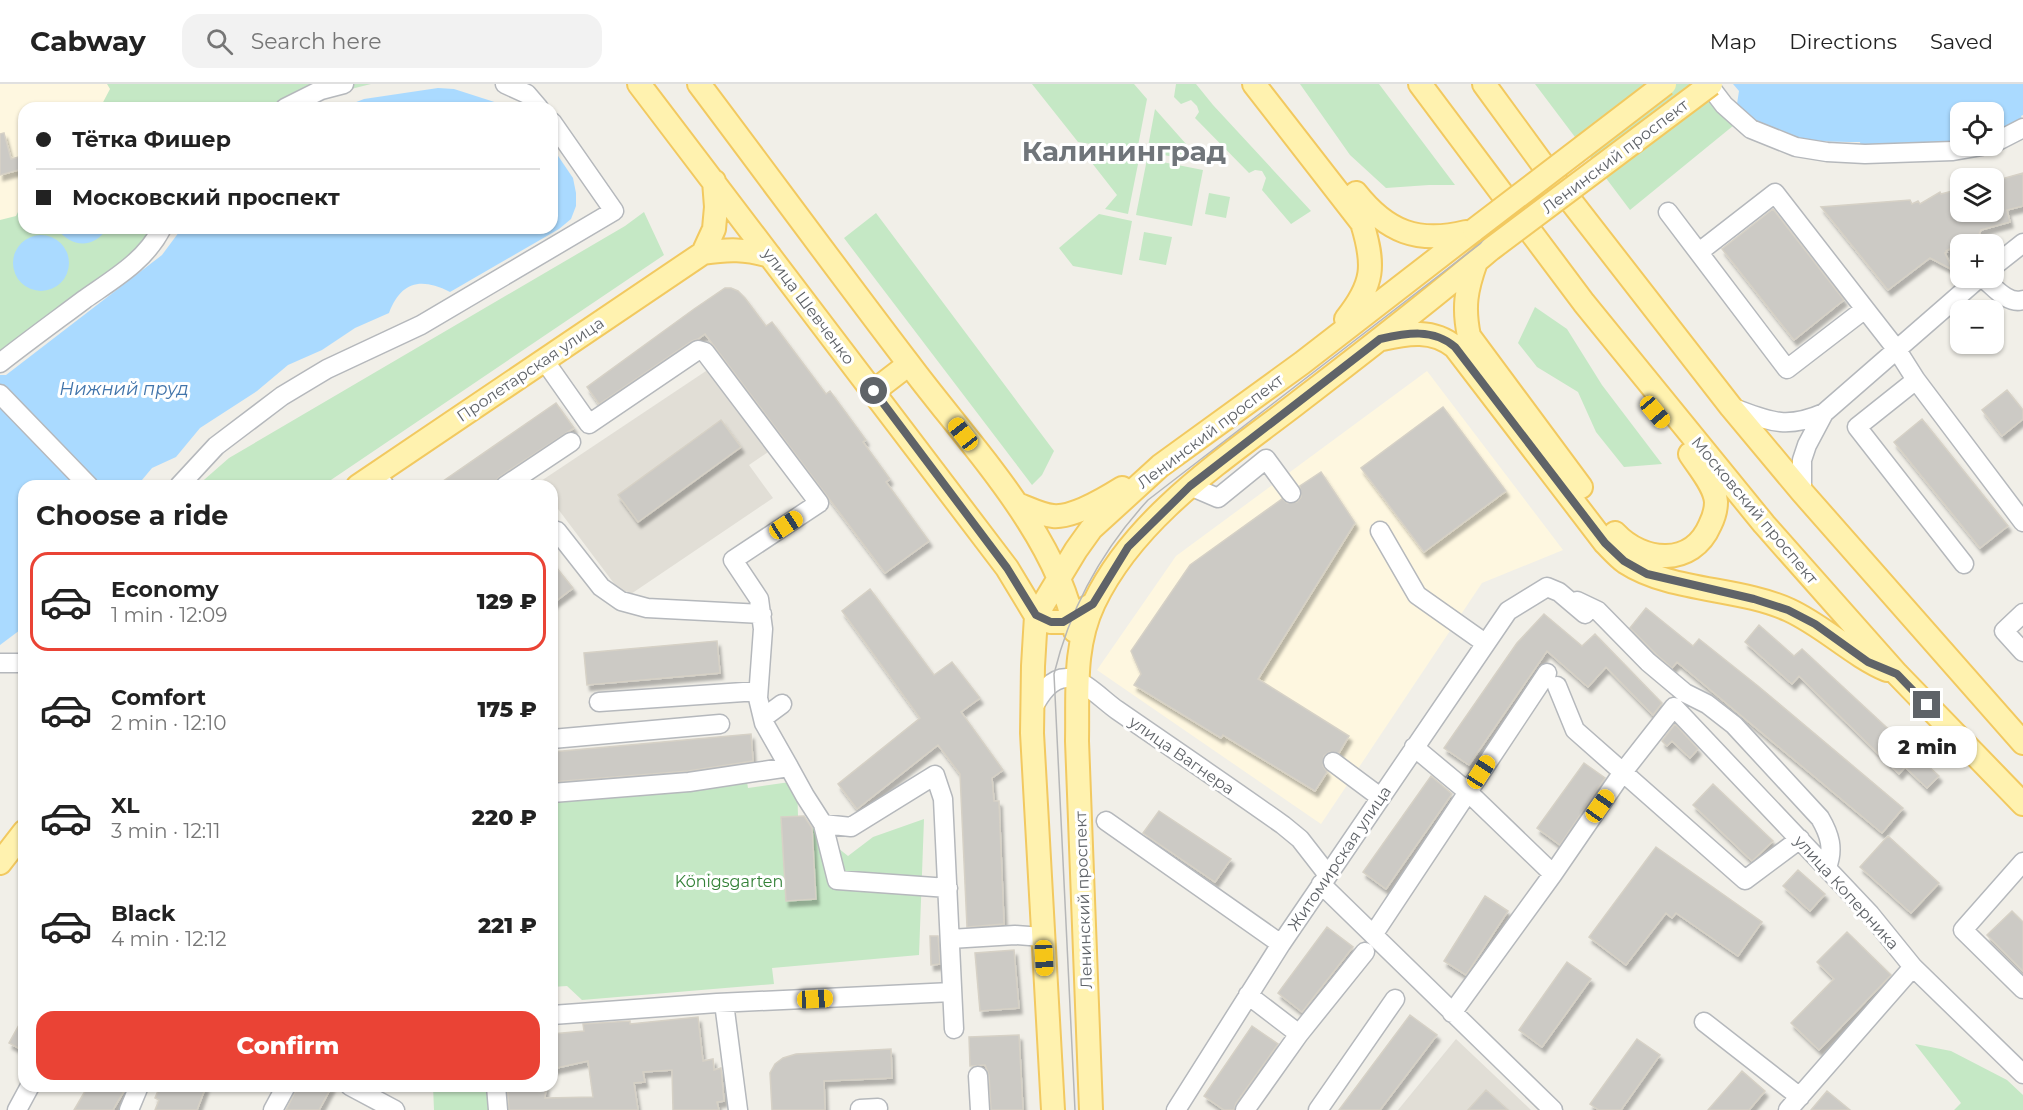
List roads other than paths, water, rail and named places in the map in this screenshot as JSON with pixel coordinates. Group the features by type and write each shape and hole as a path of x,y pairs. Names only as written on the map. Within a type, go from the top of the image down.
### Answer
{"main road":[{"name":"улица Шевченко","path":"639,84 1007,568 1036,615"},
{"path":"699,84 1017,504 1059,578 1073,618 1078,648"},
{"path":"1254,84 1362,223 1370,250 1370,270 1361,301 1327,344"},
{"path":"1270,84 1374,214 1392,226 1427,237 1450,236 1473,230"},
{"name":"Московский проспект","path":"1420,84 1625,355 1764,524 1897,674 2023,804"},
{"path":"1484,84 1556,182 1731,406 1802,492 2023,743"},
{"name":"Ленинский проспект","path":"1053,1110 1032,710 1036,615 1091,529 1160,466 1327,344 1665,84"},
{"name":"Ленинский проспект","path":"1091,1110 1077,741 1077,680 1078,648 1093,604 1128,547 1190,486 1484,255 1709,84"},
{"path":"703,253 714,230 716,207 714,181"},
{"name":"Пролетарская улица","path":"376,480 544,360 703,253 728,249 752,251 770,256"},
{"path":"1484,255 1467,287 1465,306 1469,336 1617,535 1634,550 1652,556 1670,556 1699,543 1708,530 1715,513 1716,500 1707,480 1688,451 1655,412 1625,355"},
{"path":"1380,339 1404,334 1427,333 1445,339 1455,347 1605,543 1624,561 1647,574 1754,599 1788,610 1815,624 1868,662 1897,674"},
{"path":"874,391 909,364"},
{"path":"1017,504 1051,516 1061,516 1110,496 1160,466"},
{"path":"1036,615 1051,622 1063,622 1093,604"},
{"path":"0,863 18,840"}],"street":[{"path":"297,102 321,90 344,84"},
{"path":"505,84 527,94 534,102"},
{"path":"1709,84 1724,105 1751,129 1796,147 1827,152 1865,154 1950,151"},
{"path":"2004,138 2023,128"},
{"path":"185,480 216,446 282,396 327,369 421,325 614,211 558,131"},
{"path":"1699,252 1775,193 1897,350 1916,380 2023,522"},
{"path":"1668,212 1787,369 1865,309"},
{"path":"0,363 88,297 108,285 142,257 158,234"},
{"path":"2004,258 2023,243"},
{"path":"1802,492 1802,460 1816,425 1824,413 1969,288"},
{"path":"1994,288 2009,299 2018,302 2023,300"},
{"path":"544,360 589,424 698,350 705,352 819,503 734,560 759,599 762,614 758,698 763,718 805,796 823,824 837,880 948,888"},
{"path":"1916,380 1857,427 1964,564"},
{"path":"0,394 82,480"},
{"path":"1731,406 1781,423 1808,420 1824,413"},
{"path":"514,480 571,442"},
{"path":"1190,486 1218,498 1266,459 1292,493"},
{"path":"558,531 601,587 621,601 647,608 762,614"},
{"path":"1380,531 1417,595 1485,643"},
{"name":"Житомирская улица","path":"1178,1109 1281,944 1508,611 1547,588 1559,592"},
{"path":"1559,592 1585,614"},
{"path":"1559,592 1598,611 1648,662 1685,693 1707,704 1734,725 1820,818 1829,834 1831,857 1827,867"},
{"path":"2023,613 2004,631 2023,652"},
{"path":"0,663 18,663"},
{"path":"1032,710 1050,684 1062,678 1077,680"},
{"name":"улица Вагнера","path":"1077,680 1283,825 1299,839 1324,880 1373,935 1553,1110"},
{"path":"1373,935 1468,792 1552,680 1575,730 1745,880 1800,839"},
{"path":"599,702 758,691"},
{"path":"763,718 782,704"},
{"name":"улица Коперника","path":"1623,772 1674,707 1827,867 1870,914 1912,967 2023,1074"},
{"path":"558,738 720,724"},
{"path":"1414,747 1468,792 1553,874"},
{"path":"1333,762 1380,797"},
{"path":"558,793 690,782 789,767"},
{"path":"1452,1013 1553,874 1623,772"},
{"path":"823,824 851,826 935,775 943,798 954,1029"},
{"path":"1106,821 1281,944"},
{"path":"2023,862 1963,930 2023,989"},
{"path":"950,939 1015,935 1043,937"},
{"path":"1245,1110 1299,1034 1365,952"},
{"path":"1704,1022 1794,1103 1912,967"},
{"path":"558,1015 724,1003 952,992"},
{"path":"1248,995 1299,1034"},
{"path":"1318,1110 1395,999"},
{"path":"724,1003 738,1110"},
{"path":"978,1076 980,1110"},
{"path":"17,1110 27,1092"},
{"path":"129,1110 137,1092"},
{"path":"273,1110 283,1092"},
{"path":"361,1092 395,1110"},
{"path":"496,1092 498,1110"}],"water":[{"path":"1733,84 2023,84 2023,115 2021,116 2023,121 2004,130 2004,102 1950,102 1950,143 1861,147 1860,142 1806,139 1780,133 1743,111 1737,104 1739,91"},
{"path":"438,88 454,89 494,102 356,102"},
{"name":"Нижний пруд","path":"558,156 573,178 576,193 576,206 571,219 559,229"},
{"path":"103,234 89,243 75,242 62,235"},
{"name":"Нижний пруд","path":"178,234 550,234 450,292 439,287 421,284 406,289 399,295 389,313 355,328 322,350 288,365 257,391 200,428 176,457 152,468 142,480 18,480 18,632 0,645 0,375 6,375 162,255"},
{"path":"41,235 52,237 61,243 67,252 69,263 67,274 61,283 52,289 41,291 30,289 21,283 15,274 13,263 15,252 21,243 30,237"}],"tram line":[{"path":"1075,1110 1054,674 1069,626 1102,560 1131,519 1148,500 1485,240 1692,84"}],"district":[{"name":"Калининград","path":"1124,151"}],"park label":[{"name":"Königsgarten","path":"729,881"}]}
